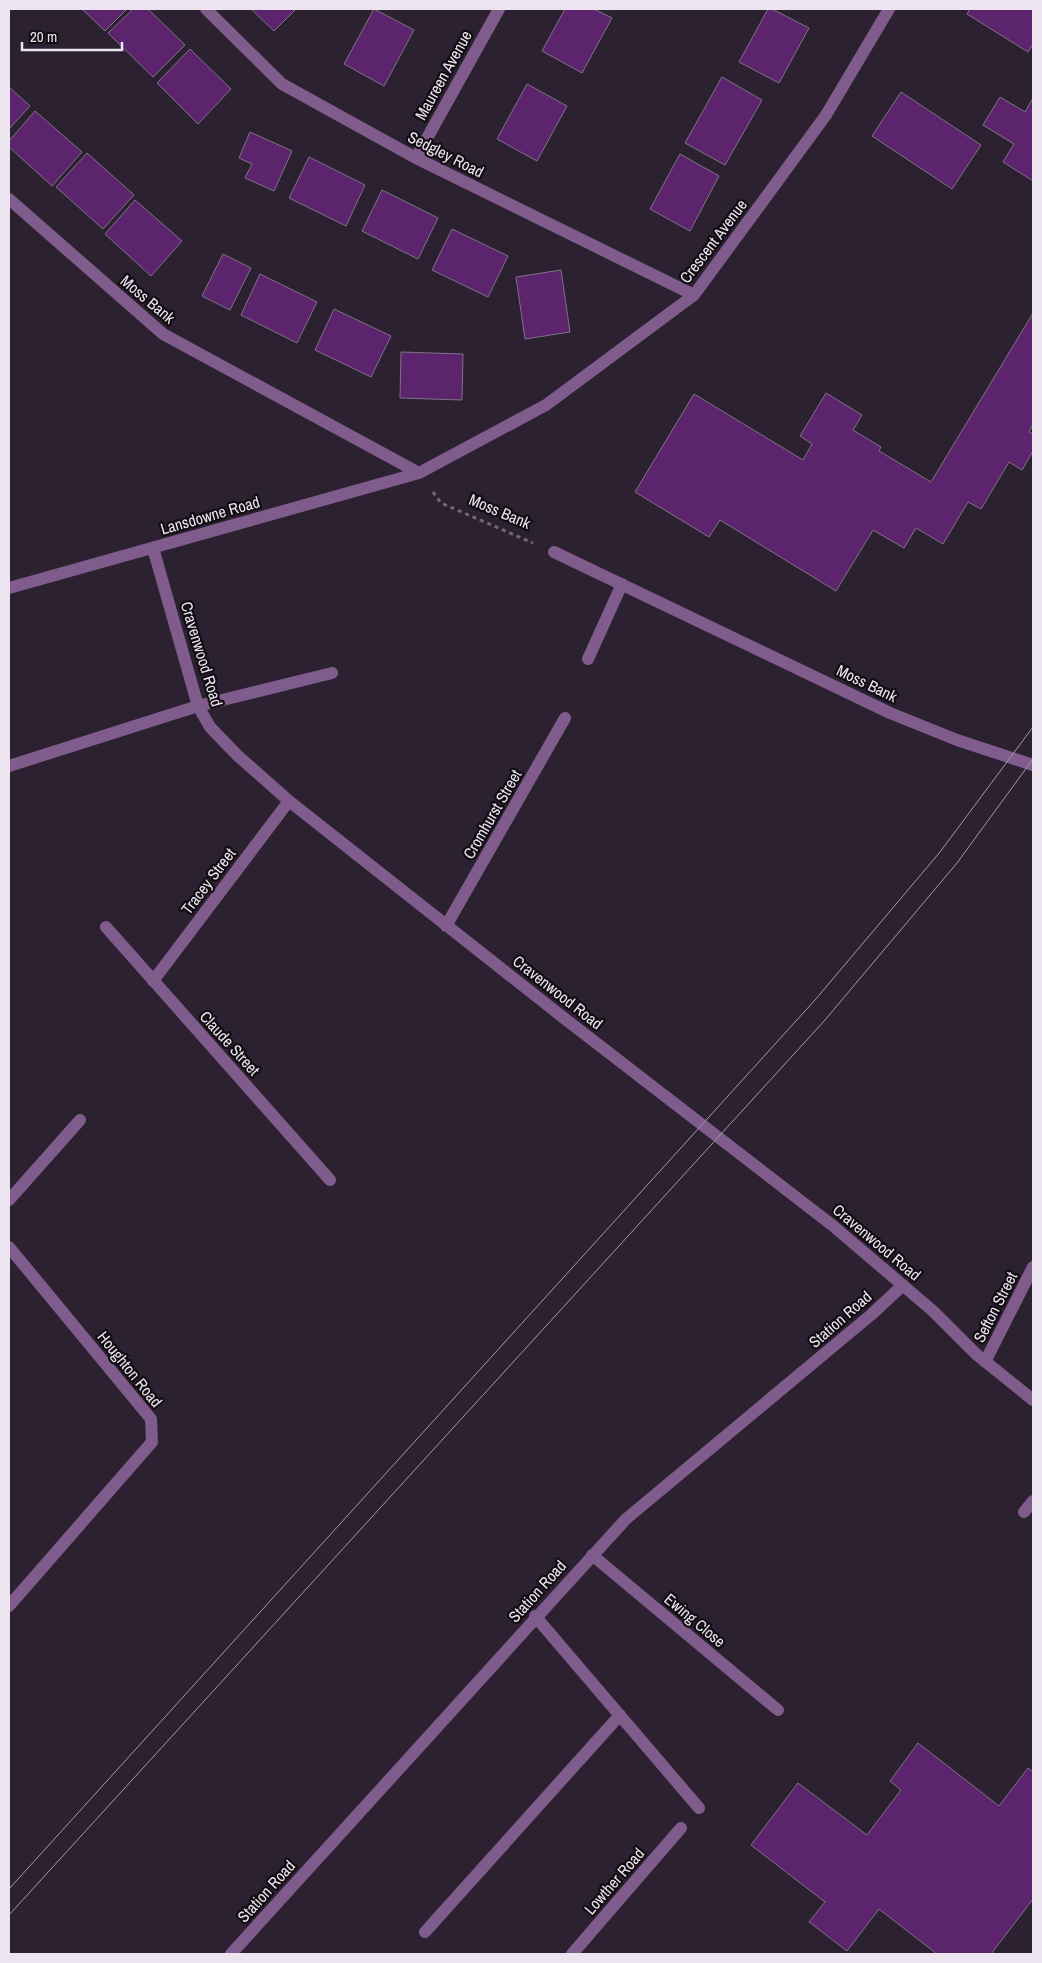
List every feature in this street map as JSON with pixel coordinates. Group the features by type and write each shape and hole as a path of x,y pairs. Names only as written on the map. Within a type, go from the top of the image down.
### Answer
{"street":[{"name":"Sedgley Road","path":"206,9 282,84 416,158 694,294"},
{"name":"Maureen Avenue","path":"416,158 499,9"},
{"name":"Crescent Avenue","path":"419,473 546,405 694,294 826,115 890,9"},
{"name":"Moss Bank","path":"9,199 163,334 419,473"},
{"name":"Lansdowne Road","path":"9,588 419,473"},
{"name":"Cravenwood Road","path":"153,548 198,706 210,726 237,755 289,801 446,926 832,1225 933,1311 985,1362 1033,1400"},
{"name":"Moss Bank","path":"554,552 890,712 957,740 1033,765"},
{"path":"588,659 622,584"},
{"path":"9,766 198,706 332,673"},
{"name":"Cromhurst Street","path":"446,926 566,718"},
{"name":"Tracey Street","path":"153,981 289,801"},
{"name":"Claude Street","path":"106,927 330,1180"},
{"path":"9,1200 80,1120"},
{"name":"Houghton Road","path":"9,1247 151,1419 152,1442 9,1606"},
{"name":"Sefton Street","path":"985,1362 1033,1267"},
{"name":"Station Road","path":"231,1954 535,1616 626,1519 872,1314 903,1285"},
{"path":"1024,1512 1033,1501"},
{"name":"Ewing Close","path":"592,1555 778,1710"},
{"path":"535,1616 699,1808"},
{"path":"425,1932 620,1715"},
{"name":"Lowther Road","path":"572,1954 681,1828"}],"path":[{"name":"Moss Bank","path":"419,473 441,503 554,552"}],"building":[{"path":"82,9 127,9 105,31"},
{"path":"133,9 148,9 185,45 153,77 108,33"},
{"path":"251,9 296,9 274,31"},
{"path":"374,9 414,30 384,86 344,64"},
{"path":"565,9 594,9 612,18 582,73 542,51"},
{"path":"768,9 772,9 809,28 779,83 739,62"},
{"path":"970,9 1033,9 1033,44 1028,52 967,14"},
{"path":"190,49 231,89 198,124 157,83"},
{"path":"722,77 762,100 725,165 685,143"},
{"path":"527,84 567,106 537,161 497,139"},
{"path":"9,87 30,106 9,129"},
{"path":"901,92 981,145 952,189 872,136"},
{"path":"1000,97 1025,112 1033,98 1033,181 1003,162 1014,144 983,125"},
{"path":"35,111 82,152 52,186 9,147 9,141"},
{"path":"250,132 292,151 274,191 245,178 252,164 239,158"},
{"path":"87,153 134,195 103,229 56,187"},
{"path":"680,154 719,176 690,231 650,209"},
{"path":"309,157 365,185 346,226 289,198"},
{"path":"382,190 438,218 418,259 362,231"},
{"path":"135,200 182,241 151,276 105,234"},
{"path":"452,229 508,256 488,297 432,270"},
{"path":"223,254 251,268 230,310 202,296"},
{"path":"561,270 570,332 525,339 516,277"},
{"path":"260,274 317,302 297,343 241,315"},
{"path":"334,309 391,336 371,377 315,350"},
{"path":"1033,313 1033,424 1029,432 1033,434 1033,451 1022,470 1009,462 981,509 968,502 943,544 916,528 904,548 873,530 836,591 720,520 709,537 635,492 694,394 803,460 812,444 800,436 826,393 862,415 853,430 881,447 879,451 931,482"},
{"path":"401,352 463,354 462,400 400,398"},
{"path":"918,1743 999,1806 1028,1768 1033,1772 1033,1899 991,1954 937,1954 879,1909 847,1951 809,1922 825,1902 751,1845 798,1783 867,1835 901,1790 890,1781"}],"tram line":[{"path":"9,1889 815,1000 940,852 1033,727"},
{"path":"9,1915 825,1020 957,863 1033,759"}]}
